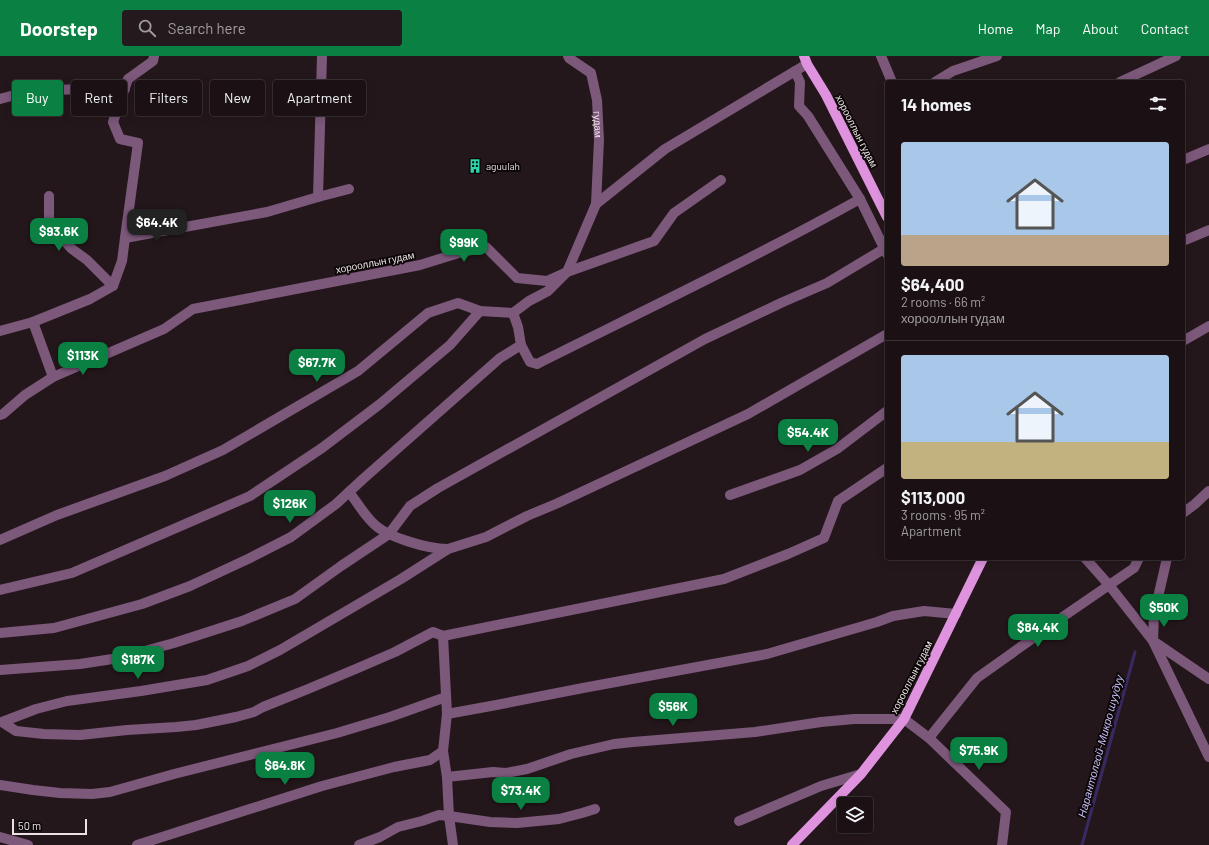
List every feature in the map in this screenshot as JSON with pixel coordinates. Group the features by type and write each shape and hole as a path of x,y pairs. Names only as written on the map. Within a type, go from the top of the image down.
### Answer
{"main road":[{"name":"хорооллын гудам","path":"806,60 826,95 885,213"},
{"name":"хорооллын гудам","path":"792,845 861,774 904,719 982,560"}],"street":[{"path":"127,82 128,79 153,60 154,56"},
{"path":"318,197 322,56"},
{"name":"гудам","path":"568,56 590,73 597,100 599,140 596,204"},
{"path":"881,56 891,80"},
{"path":"938,80 953,71 997,56"},
{"path":"1124,80 1176,56"},
{"path":"0,540 57,515 165,476 223,450 358,371 428,313 458,304 480,311 513,313 529,301 548,291 567,272 596,204 664,149 795,71 806,60"},
{"path":"795,71 800,82 799,106 808,116 860,199 885,248"},
{"path":"0,99 30,91 71,89"},
{"path":"0,331 33,322 90,299 112,286 122,261 138,143 120,139 113,122 115,116"},
{"path":"1185,159 1209,150"},
{"name":"хорооллын гудам","path":"53,377 164,329 194,309 420,265 462,252 486,247 517,278 547,281 567,272 654,240 674,213 721,180"},
{"path":"125,238 267,212 349,189"},
{"path":"48,196 49,219 60,236 72,249 87,260 112,286"},
{"path":"513,313 522,345 530,362 537,364 706,280 860,199"},
{"path":"1185,240 1209,230"},
{"path":"0,670 80,664 119,658 230,625 295,599 388,534 410,506 438,488 705,339 827,283 885,251"},
{"path":"0,590 72,573 250,496 322,448 380,404 450,345 480,311"},
{"path":"0,415 25,395 53,377 33,322"},
{"path":"1185,339 1209,326"},
{"path":"1,722 36,709 67,701 207,680 248,666 280,650 448,549 486,537 527,516 748,414 885,335"},
{"path":"0,632 54,628 142,604 190,586 250,558 290,537 336,504 500,358 522,345"},
{"path":"730,495 800,470 837,449 885,413"},
{"path":"1,722 16,731 60,735 80,735 196,725 254,712 396,652 433,632 443,636 731,576 824,538 838,501 885,469"},
{"path":"349,492 372,523 388,534 436,549 448,549"},
{"path":"1185,512 1209,492"},
{"path":"1087,560 1153,641 1209,757"},
{"path":"929,738 977,678 1134,568 1138,560"},
{"path":"1153,641 1154,615 1167,560"},
{"path":"446,714 767,654 893,616 924,611 956,614"},
{"path":"443,636 446,697 443,751 453,845"},
{"path":"1153,641 1208,676"},
{"path":"0,785 60,793 92,794 110,792 174,774 337,733 390,717 446,697"},
{"path":"446,777 493,772 506,773 527,769 571,754 614,744 755,732 821,722 854,719 904,719 929,738 1006,812 1002,845"},
{"path":"138,845 322,786 394,767 430,760 443,751"},
{"path":"739,821 821,786 861,774"},
{"path":"359,845 380,837 398,827 422,822 440,815 490,822 517,823 559,818 594,809"},
{"path":"0,837 28,845"}],"waterway":[{"name":"Нарантолгой-Микро шуудуу","path":"1082,845 1135,652"}],"place":[{"name":"aguulah","path":"475,166"}]}
